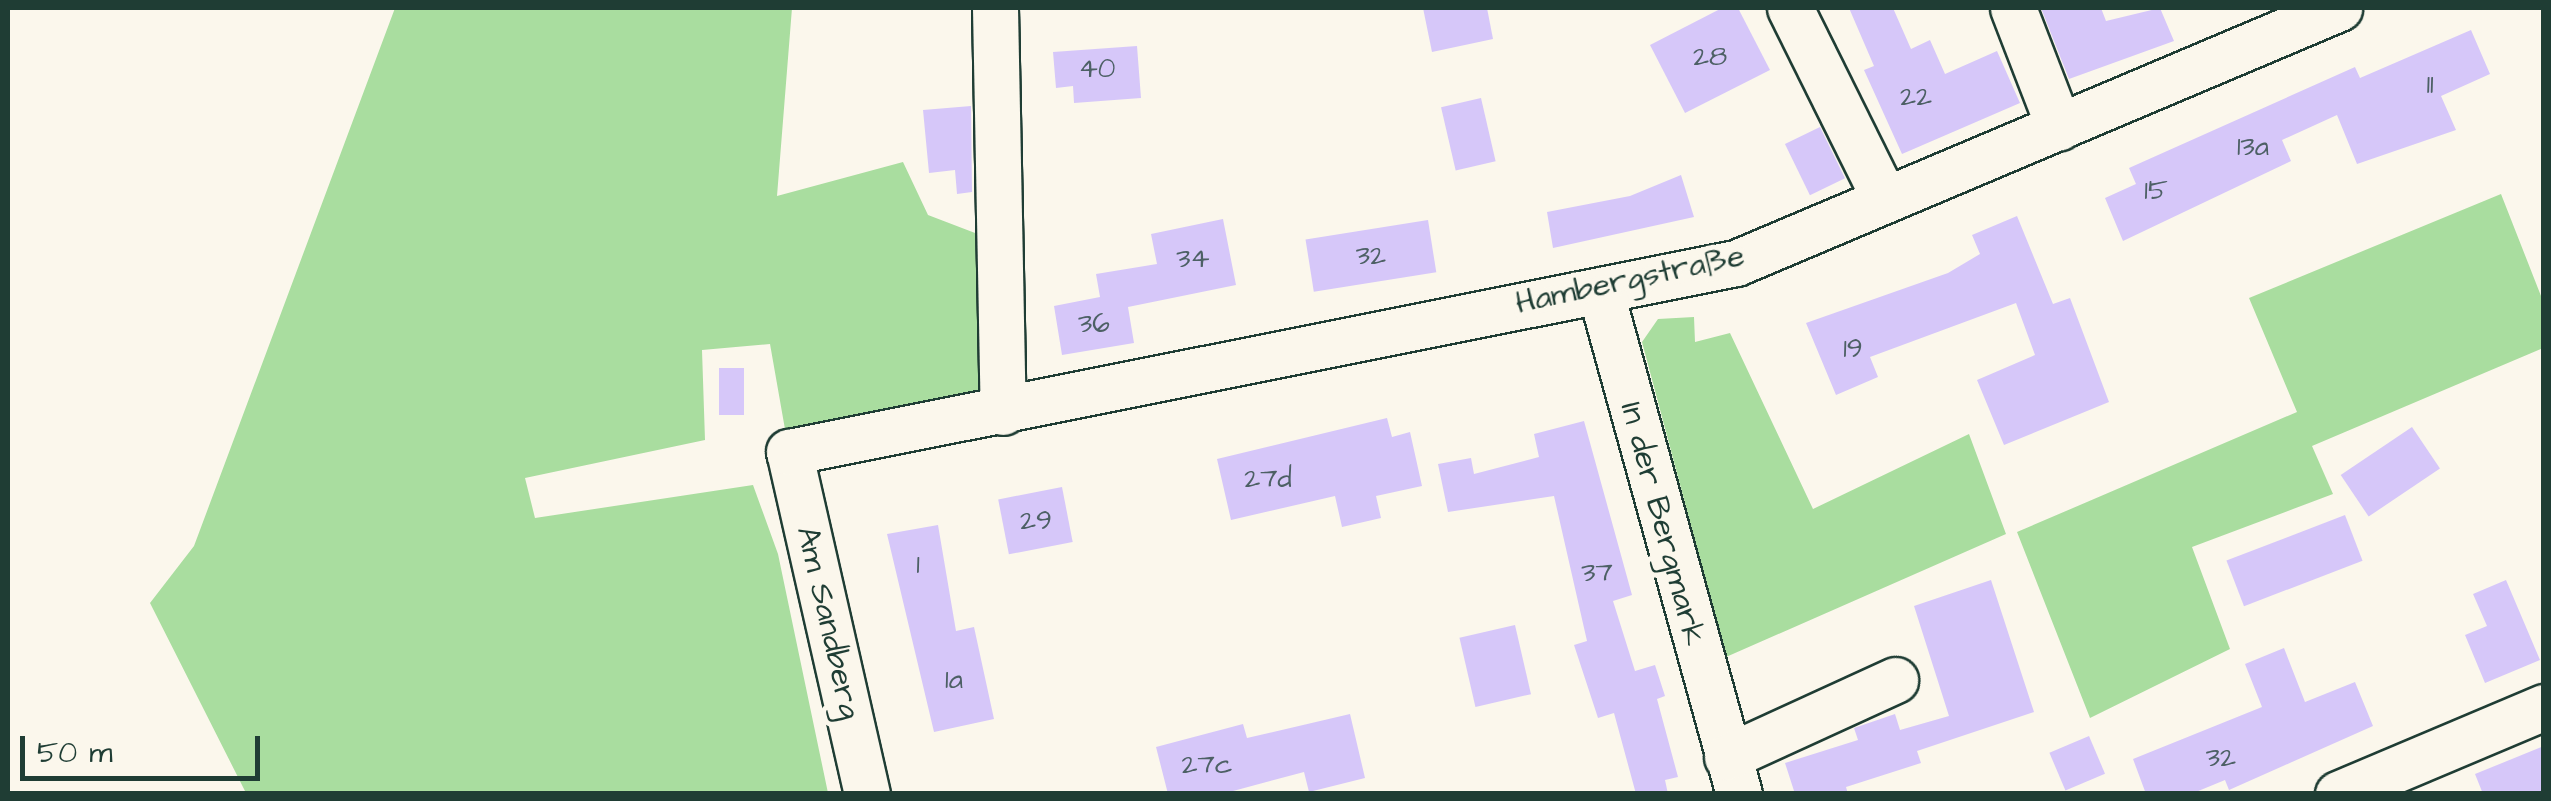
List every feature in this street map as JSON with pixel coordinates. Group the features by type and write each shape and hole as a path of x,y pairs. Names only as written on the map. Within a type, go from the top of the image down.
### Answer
{"street":[{"path":"995,8 1003,412"},
{"path":"1790,8 1885,199"},
{"path":"2013,8 2060,126"},
{"name":"Hambergstraße","path":"789,452 1736,263 2339,8"},
{"name":"In der Bergmark","path":"1600,290 1733,775 1895,680"},
{"name":"Am Sandberg","path":"789,452 868,794"},
{"path":"2338,794 2544,706"}],"green space":[{"path":"395,8 792,8 777,196 903,162 928,215 996,241 1003,412 789,452 770,344 702,350 705,440 525,478 535,518 753,485 778,554 828,793 246,793 150,603 194,546"},
{"path":"2501,194 2543,301 2543,348 2312,446 2333,494 2192,547 2230,649 2090,718 2017,532 2297,412 2249,298"},
{"path":"1694,317 1695,342 1730,333 1813,509 1969,434 2006,534 1726,657 1642,342 1658,319"}],"building":[{"path":"1423,8 1487,8 1493,39 1432,52"},
{"path":"1722,8 1738,8 1770,70 1685,113 1650,45"},
{"path":"1849,8 1893,8 1911,49 1930,40 1945,74 1997,51 2020,103 1902,154 1864,70 1874,66"},
{"path":"2041,8 2101,8 2106,21 2160,8 2174,41 2069,79"},
{"path":"2471,30 2490,74 2441,96 2456,130 2357,164 2337,115 2282,140 2291,161 2123,241 2105,198 2136,184 2129,168 2355,67 2360,78"},
{"path":"1137,46 1141,98 1074,103 1073,86 1056,88 1053,52"},
{"path":"1481,98 1496,161 1456,171 1441,107"},
{"path":"971,106 972,192 957,194 955,170 929,173 923,110"},
{"path":"1820,127 1845,178 1810,195 1785,144"},
{"path":"1681,175 1694,217 1553,248 1547,212 1630,196"},
{"path":"2017,216 2053,304 2070,298 2109,402 2004,445 1977,380 2035,355 2016,303 1870,357 1878,377 1836,395 1806,323 1948,273 1980,254 1972,235"},
{"path":"1223,219 1236,285 1128,307 1134,343 1062,355 1054,306 1100,297 1096,274 1157,264 1151,234"},
{"path":"1428,220 1436,272 1314,292 1306,239"},
{"path":"719,368 744,368 744,415 719,415"},
{"path":"1387,418 1392,437 1410,432 1422,486 1376,496 1381,518 1342,527 1335,496 1231,520 1217,459"},
{"path":"1584,421 1632,595 1613,601 1635,671 1655,665 1665,696 1657,699 1678,777 1665,780 1668,794 1636,794 1614,713 1598,718 1574,645 1587,641 1554,496 1448,512 1438,464 1471,458 1474,474 1539,457 1534,434"},
{"path":"2412,427 2440,468 2369,517 2341,475"},
{"path":"1062,487 1073,542 1009,554 998,499"},
{"path":"2345,515 2363,561 2244,606 2226,561"},
{"path":"938,525 956,631 974,627 994,719 934,732 887,534"},
{"path":"1991,580 2034,712 1917,751 1921,763 1846,787 1848,794 1795,794 1785,763 1858,740 1854,728 1895,714 1900,730 1949,716 1914,606"},
{"path":"2506,580 2540,660 2485,683 2465,635 2487,626 2473,594"},
{"path":"1515,625 1531,694 1475,707 1459,638"},
{"path":"2284,648 2305,702 2355,682 2373,726 2229,790 2225,780 2191,794 2146,794 2133,759 2262,707 2245,664"},
{"path":"1350,714 1365,778 1309,792 1304,772 1222,794 1168,794 1156,747 1243,724 1247,738"},
{"path":"2089,736 2105,774 2065,791 2049,753"},
{"path":"2544,746 2544,794 2483,794 2475,774"}]}
